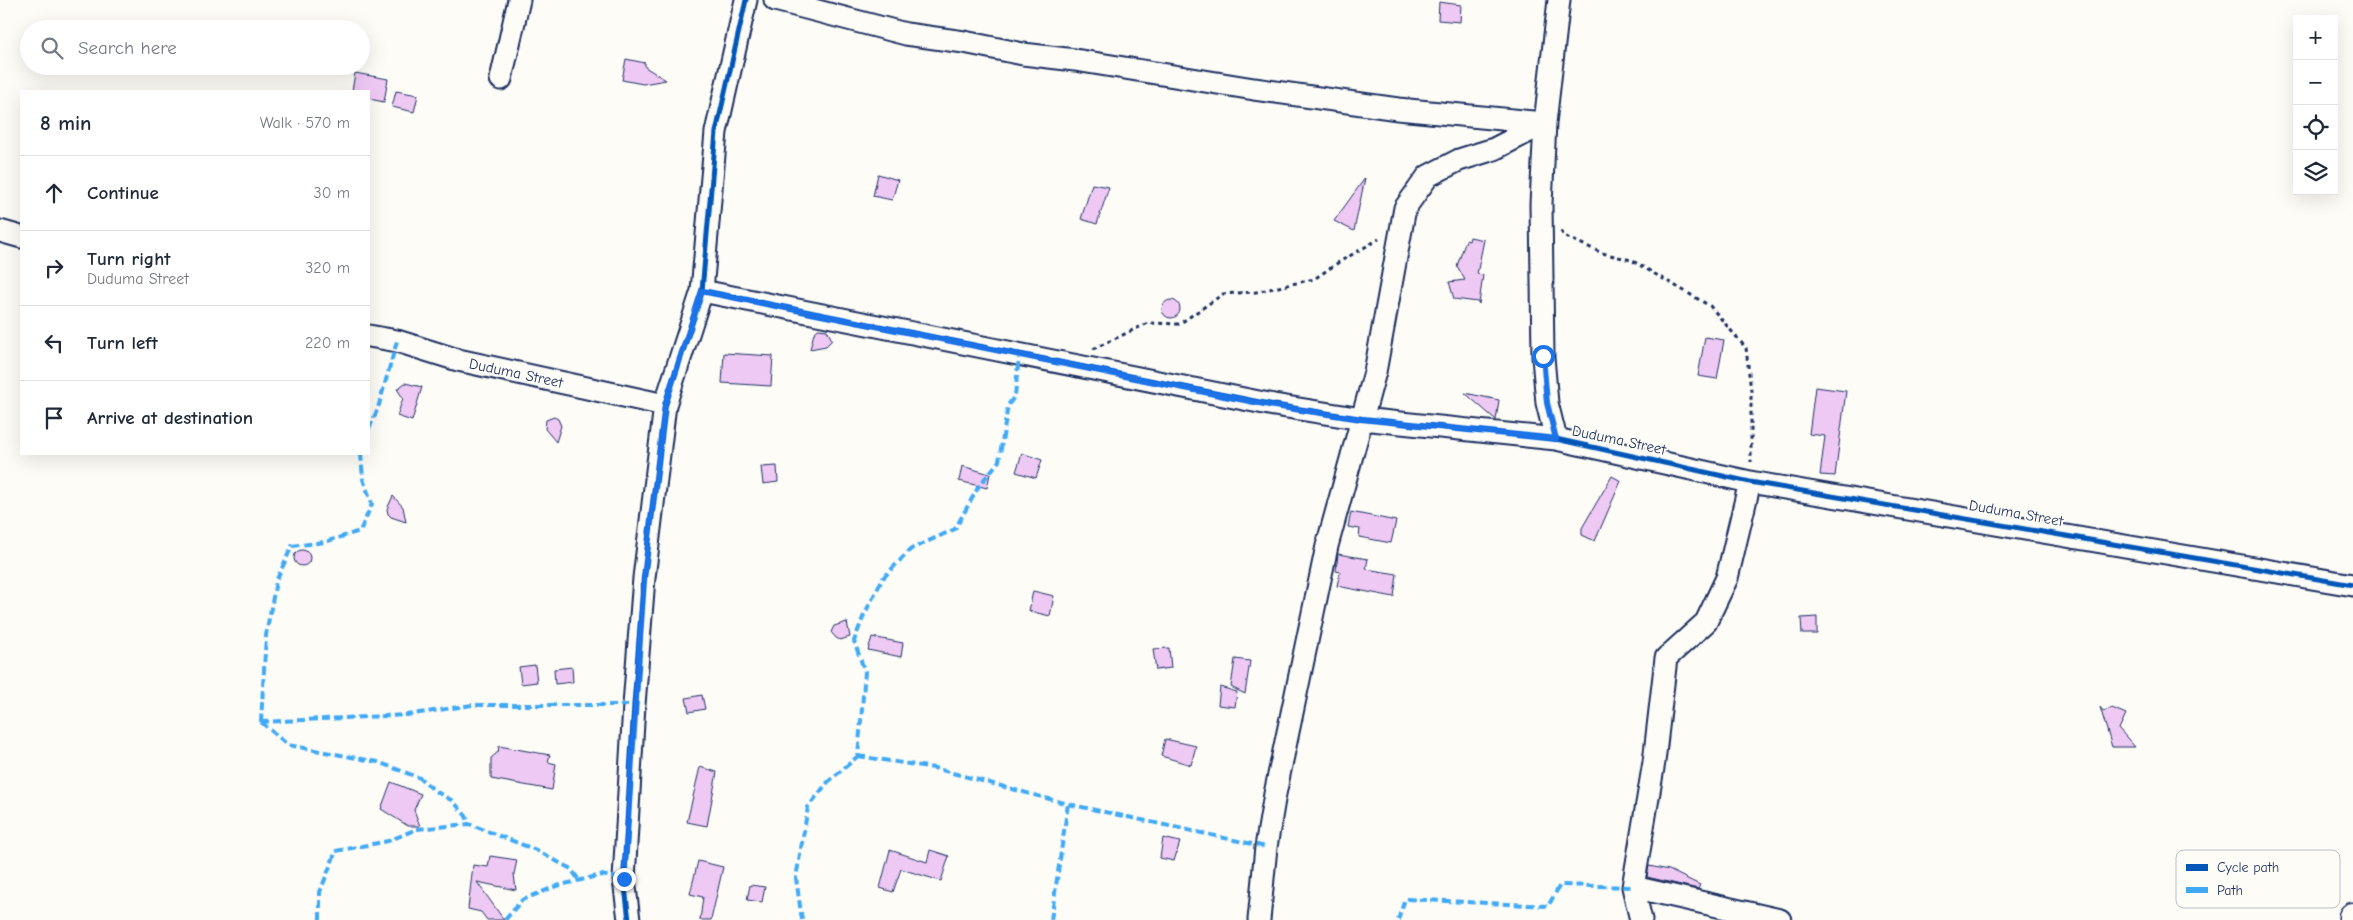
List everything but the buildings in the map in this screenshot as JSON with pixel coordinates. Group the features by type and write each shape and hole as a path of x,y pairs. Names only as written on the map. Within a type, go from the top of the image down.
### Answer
{"street":[{"path":"501,79 519,0"},
{"path":"629,920 624,879 634,705 644,578 665,405 702,291 716,132 746,0"},
{"path":"775,0 906,34 964,42 1022,54 1075,60 1254,89 1398,109 1545,123"},
{"path":"1556,439 1547,403 1543,356 1541,204 1545,123 1559,0"},
{"path":"1259,920 1266,846 1279,775 1327,546 1375,372 1405,208 1428,176 1459,160 1494,149 1545,123"},
{"path":"0,231 20,238"},
{"name":"Duduma Street","path":"702,291 1274,406 1362,419 1556,439 1750,482 2353,585"},
{"name":"Duduma Street","path":"370,336 397,341 458,360 665,405"},
{"path":"1641,920 1633,887 1654,762 1666,658 1706,622 1727,578 1750,482"},
{"path":"1633,887 1780,920"}],"path":[{"path":"1541,204 1564,236 1602,253 1631,260 1710,306 1746,348 1751,390 1750,482"},
{"path":"1070,366 1087,352 1148,323 1179,324 1223,294 1256,292 1314,279 1339,262 1401,226"}],"marked path":[{"path":"370,427 378,408 397,341"},
{"path":"802,920 796,878 808,807 828,782 858,756 865,672 854,641 864,615 883,578 911,549 955,529 979,486 999,461 1008,405 1015,396 1019,356"},
{"path":"261,722 266,635 276,581 292,546 325,542 360,531 372,504 363,479 361,455"},
{"path":"261,722 407,715 472,705 634,705"},
{"path":"261,722 288,745 378,762 420,778 435,791 453,801 466,816 469,824"},
{"path":"858,756 934,768 1068,804 1266,847"},
{"path":"1051,920 1068,804"},
{"path":"320,920 320,892 336,851 388,841 417,829 469,824 536,850 571,869 579,880"},
{"path":"505,920 522,900 557,886 601,875 624,879"},
{"path":"1398,920 1405,899 1548,906 1560,885 1633,887"}],"cycle path":[{"path":"629,920 624,879 634,705 644,578 665,405 702,291 716,132 746,0"},
{"path":"702,291 1274,405 1362,419 1556,439 1750,482 2353,585"}],"route":[{"path":"624,879 634,705 644,578 665,405 702,291 1274,406 1362,419 1556,439 1547,403 1543,356"}]}
